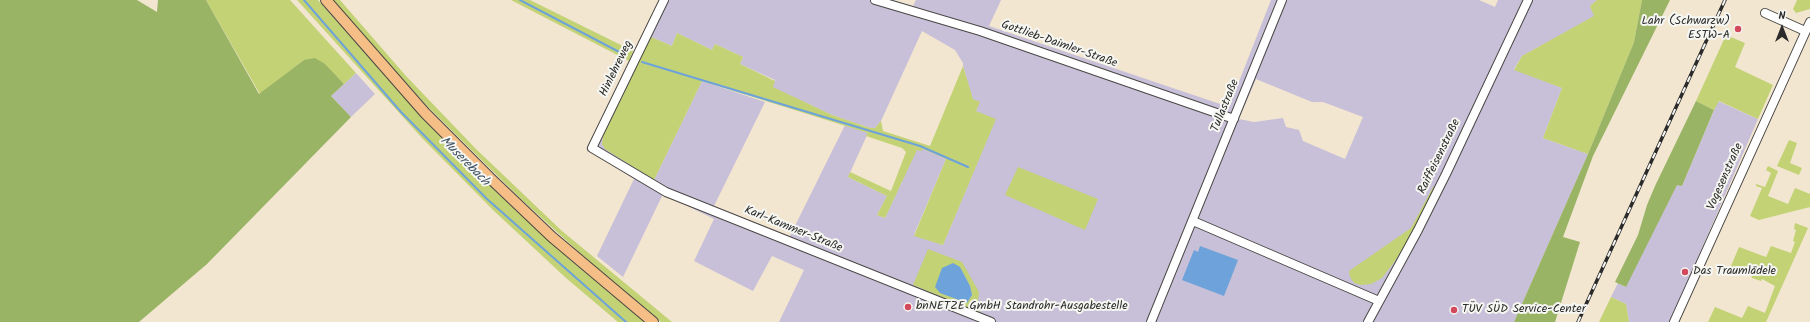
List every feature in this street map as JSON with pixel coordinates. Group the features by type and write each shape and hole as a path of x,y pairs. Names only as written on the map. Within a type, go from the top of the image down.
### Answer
{"main road":[{"path":"326,0 425,112 490,178 552,237 652,322"}],"street":[{"name":"Hinlehreweg","path":"592,148 664,0"},
{"name":"Gottlieb-Daimler-Straße","path":"875,0 980,31 1234,119"},
{"name":"Tullastraße","path":"1151,322 1282,0"},
{"name":"Raiffeisenstraße","path":"1368,322 1446,174 1528,0"},
{"path":"1765,13 1805,31"},
{"name":"Vogesenstraße","path":"1674,322 1810,22"},
{"name":"Karl-Kammer-Straße","path":"592,148 666,192 992,322"},
{"path":"1193,221 1379,301"}],"shaded area":[{"path":"659,0 893,0 913,6 916,0 1001,0 989,26 1229,107 1271,0 1479,0 1495,7 1498,0 1597,0 1590,6 1595,16 1522,56 1514,69 1562,88 1543,138 1588,154 1514,322 779,322 804,270 772,256 753,291 694,261 714,219 663,194 623,277 597,256 634,179 587,149","holes":["922,31 955,50 963,63 976,111 995,120 943,245 914,235 946,159 923,148 917,149 885,218 877,215 887,196 848,177 868,133 845,125 790,236 714,206 765,102 702,81 654,180 602,140 651,37 672,46 677,33 712,50 715,44 743,57 740,64 775,80 772,87 832,115 870,128 875,128 881,121","1256,79 1312,102 1323,102 1363,117 1345,159 1303,141 1299,130 1286,127 1283,118 1254,122 1239,119"]},
{"path":"356,73 375,94 351,117 331,96"},
{"path":"1718,101 1758,119 1670,322 1629,322 1626,304 1611,297 1618,283 1625,287 1677,184 1682,186"}],"green space":[{"path":"0,0 137,0 157,12 158,0 206,0 259,94 304,60 315,58 325,64 344,84 331,96 351,117 207,264 139,322 0,322"},
{"path":"206,0 290,0 356,73 344,84 336,76 304,60 260,94"},
{"path":"297,0 318,0 399,91 456,151 570,260 646,322 618,322 566,278 493,210 422,138"},
{"path":"331,0 340,0 406,76 476,149 562,231 672,322 661,322 626,295 523,201 429,108"},
{"path":"511,0 530,0 633,51 629,61"},
{"path":"1597,0 1642,0 1634,42 1588,154 1543,138 1562,88 1514,70 1522,56 1594,16 1590,6"},
{"path":"1642,0 1670,0 1593,156 1563,237 1580,242 1555,322 1514,322 1588,154 1634,42"},
{"path":"1797,0 1810,0 1810,9 1796,13 1793,9"},
{"path":"677,33 712,50 715,44 743,57 740,64 775,81 773,87 832,115 870,128 875,128 881,121 883,131 930,146 963,66 973,99 980,102 976,111 996,119 943,245 914,236 946,159 923,149 921,151 917,150 885,218 877,215 887,196 848,177 850,172 891,191 906,152 902,148 866,136 868,133 702,81 654,180 605,149 602,144 603,136 651,37 672,46"},
{"path":"1726,35 1745,43 1735,67 1773,85 1758,119 1719,101 1714,110 1696,101"},
{"path":"1696,101 1714,110 1682,186 1677,185 1626,287 1615,282 1638,235 1647,205 1655,186"},
{"path":"1789,140 1797,143 1790,163 1802,168 1799,175 1777,166"},
{"path":"1768,166 1778,171 1768,196 1788,204 1795,188 1810,194 1810,207 1759,220 1750,216 1762,188 1756,186 1756,184 1765,187 1771,173 1766,170"},
{"path":"1018,167 1098,199 1085,230 1005,195"},
{"path":"1433,187 1435,188 1415,229 1395,261 1382,278 1371,284 1361,285 1354,283 1350,277 1349,271 1411,228"},
{"path":"1795,223 1808,228 1766,322 1708,322 1715,307 1742,318 1748,306 1765,313 1775,286 1762,279 1761,281 1752,278 1750,271 1734,275 1728,273 1739,247 1766,257 1771,246 1791,253 1795,242 1793,241 1796,230 1794,229"},
{"path":"928,249 962,262 979,292 978,301 982,306 979,312 913,285","holes":["960,267 970,286 972,295 967,303 940,293"]},
{"path":"1611,297 1626,304 1629,322 1599,322"}],"water":[{"path":"1200,246 1238,260 1224,296 1182,280 1194,250 1198,252"},
{"path":"953,263 960,267 970,286 972,295 967,303 940,293 935,287 942,268"}],"waterway":[{"name":"Muserebach","path":"304,0 401,112 487,199 626,322"},
{"path":"520,0 625,55"},
{"path":"642,62 920,146 968,167"}],"railway":[{"path":"1578,322 1725,0"}],"place":[{"name":"Lahr (Schwarzw) ESTW-A","path":"1738,29"},
{"name":"Das Traumlädele","path":"1685,272"},
{"name":"bnNETZE GmbH Standrohr-Ausgabestelle","path":"908,307"},
{"name":"TÜV SÜD Service-Center","path":"1454,310"}]}
